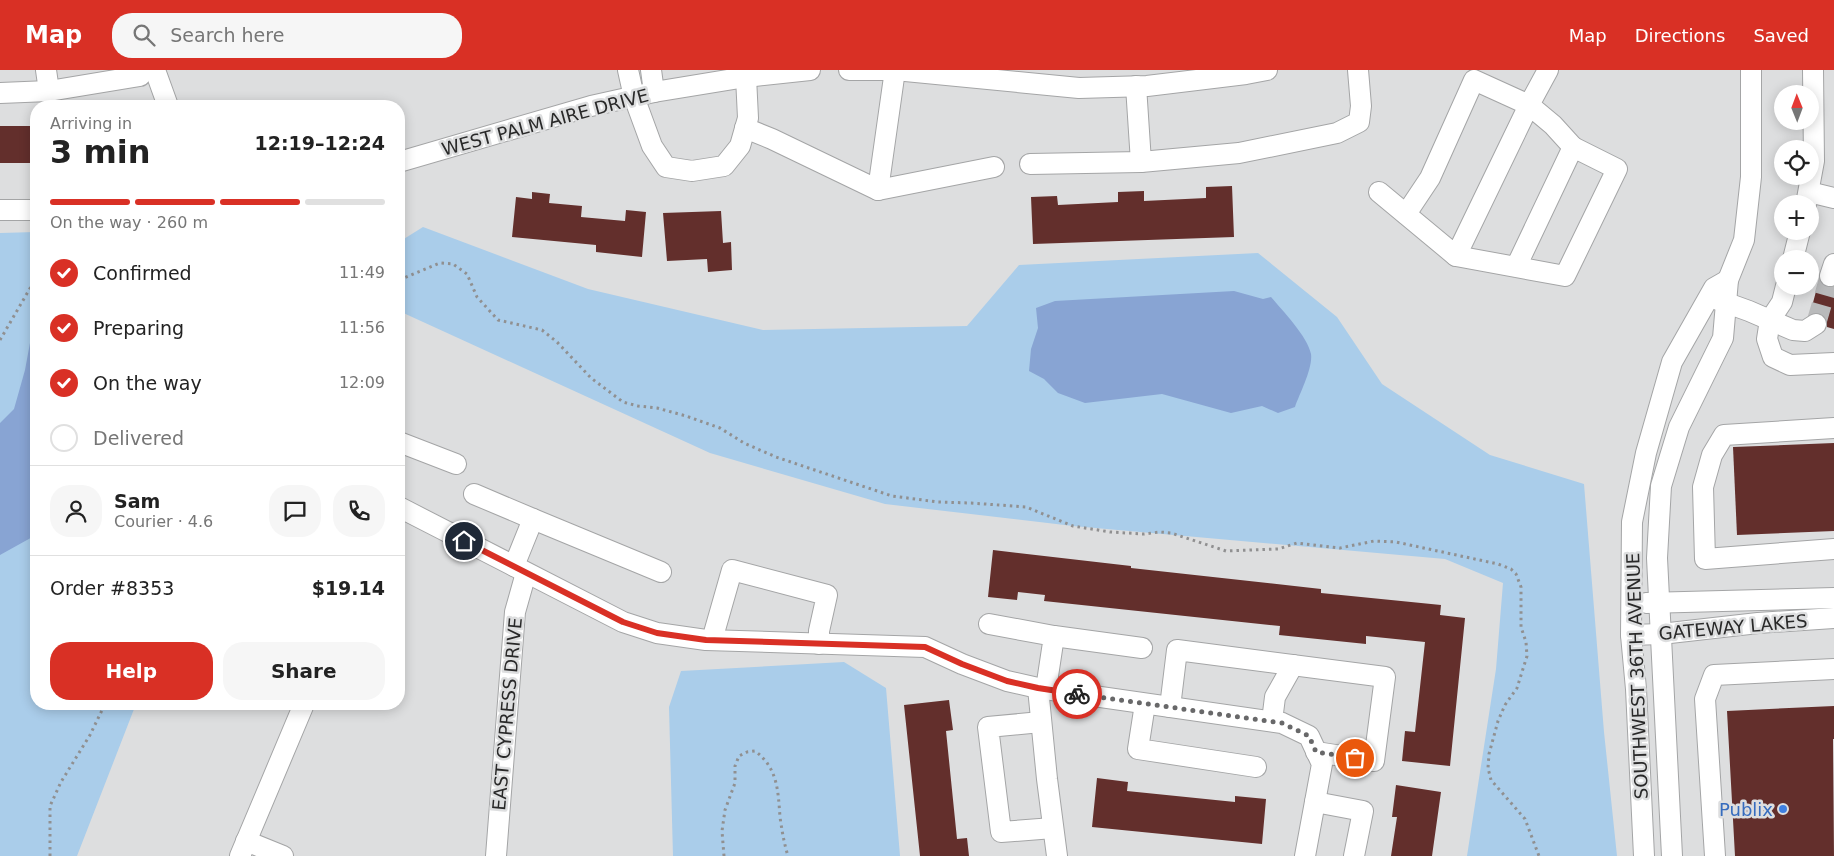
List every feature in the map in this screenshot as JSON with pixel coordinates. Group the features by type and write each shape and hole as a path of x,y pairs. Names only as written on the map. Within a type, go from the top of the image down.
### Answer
{"street":[{"path":"46,70 49,91"},
{"path":"628,70 634,97 652,146 666,167 692,171 724,166 740,146 748,118 768,73"},
{"path":"651,70 654,92"},
{"name":"WEST PALM AIRE DRIVE","path":"405,160 591,106 654,92 768,73 810,70"},
{"path":"849,70 895,70 1079,88 1136,86 1267,70"},
{"path":"878,190 895,70"},
{"path":"1030,164 1141,162 1239,153 1337,133 1359,122 1361,106 1358,70"},
{"path":"1456,256 1529,105 1548,70"},
{"name":"SOUTHWEST 36TH AVENUE","path":"1644,856 1636,689 1631,635 1632,522 1646,453 1672,362 1717,299 1728,280 1744,240 1751,177 1751,70"},
{"path":"1808,195 1814,161 1814,70"},
{"path":"0,93 49,91 148,73 164,100"},
{"path":"1379,192 1456,256 1566,276 1617,169 1573,146 1553,125 1529,105 1474,80 1430,178 1406,214"},
{"path":"1136,86 1141,162"},
{"path":"745,128 878,190 994,167"},
{"path":"1516,267 1573,146"},
{"path":"1819,198 1834,198"},
{"path":"0,210 30,210"},
{"path":"1784,295 1782,302 1770,320 1768,339 1773,357 1790,365 1834,363"},
{"path":"1717,299 1793,330 1805,330 1816,324"},
{"name":"SOUTHWEST 36TH AVENUE","path":"1672,856 1657,558 1660,486 1679,427 1723,338 1717,299"},
{"path":"1834,428 1724,435 1712,455 1703,487 1705,559 1834,549"},
{"path":"405,444 456,464"},
{"path":"474,494 661,572"},
{"path":"405,510 623,622 657,633 712,640 925,647 962,664 1007,681 1144,704 1282,723 1312,744 1374,762 1385,677 1177,650 1170,707"},
{"name":"EAST CYPRESS DRIVE","path":"496,856 515,612 520,570 533,519"},
{"path":"712,640 732,570 827,594 819,631 819,644"},
{"name":"GATEWAY LAKES","path":"1631,604 1834,598"},
{"name":"GATEWAY LAKES","path":"1631,635 1661,634 1758,623 1834,618"},
{"path":"989,624 1054,636 1142,648"},
{"path":"1054,636 1042,688 1041,722 1057,856"},
{"path":"1272,721 1275,697 1293,665"},
{"path":"1715,856 1705,699 1714,675 1834,669"},
{"path":"1144,704 1138,750 1256,766"},
{"path":"283,856 243,849 301,710"},
{"path":"1041,722 988,727 1001,832 1053,828"},
{"path":"1305,856 1322,764 1312,744"},
{"path":"1315,802 1363,811 1354,856"}],"path":[{"path":"405,278 440,263 454,264 467,274 477,297 498,320 542,330 557,342 591,378 623,402 657,408 686,416 720,428 744,443 776,457 892,496 938,502 1026,508 1073,526 1110,532 1171,533 1226,551 1278,548 1297,543 1340,548 1374,542 1396,542 1498,564 1511,569 1516,574 1521,587 1521,627 1526,642 1527,656 1517,688 1498,721 1489,754 1488,768 1491,780 1524,819 1539,856"},
{"path":"0,340 30,288"},
{"path":"50,856 50,806 61,782 90,735 102,710"},
{"path":"724,856 722,831 725,810 735,783 735,766 738,756 755,751 769,764 776,777 782,835 788,856"}],"shaded area":[{"path":"423,227 588,289 763,330 967,326 1019,265 1258,253 1337,317 1382,384 1490,455 1584,484 1604,732 1617,856 1467,856 1496,669 1503,583 1445,559 1073,526 885,504 710,453 405,314 405,238"},
{"path":"30,232 30,710 134,710 77,856 0,856 0,233"},
{"path":"1234,291 1263,299 1271,297 1294,324 1309,347 1311,360 1308,373 1295,407 1278,413 1262,406 1231,413 1162,394 1085,403 1058,393 1044,379 1029,371 1031,349 1038,328 1036,308 1055,301"},
{"path":"30,343 30,538 0,555 0,423 14,409 25,370"},
{"path":"844,662 886,688 900,856 673,856 669,707 681,671"}],"building":[{"path":"0,126 30,126 30,163 0,163"},
{"path":"1232,186 1234,237 1033,244 1031,197 1057,196 1058,205 1118,202 1118,192 1144,191 1144,201 1206,198 1206,187"},
{"path":"532,192 550,194 549,203 582,206 581,217 625,221 626,210 646,212 642,257 596,252 596,245 512,237 516,197 532,199"},
{"path":"721,211 723,243 731,242 732,270 708,272 707,259 667,261 663,213"},
{"path":"1819,280 1826,287 1834,287 1834,329 1827,327 1826,318 1822,314 1816,312 1810,314 1815,295 1819,295"},
{"path":"1834,443 1834,531 1737,535 1733,447"},
{"path":"993,550 1131,566 1131,568 1321,589 1321,593 1441,605 1440,615 1465,618 1450,766 1402,761 1405,731 1415,732 1425,642 1366,636 1366,644 1279,635 1280,626 1044,601 1045,595 1018,592 1017,600 988,597"},
{"path":"949,700 953,730 946,731 957,839 967,838 969,856 920,856 904,705"},
{"name":"Publix","path":"1834,706 1834,856 1735,856 1727,711"},
{"path":"1097,778 1128,782 1127,791 1235,802 1235,796 1266,799 1262,844 1092,827"},
{"path":"1396,785 1441,792 1432,856 1391,856 1397,817 1392,817"}],"tunnel":[{"path":"1816,324 1830,276"}],"way so far":[{"path":"1077,694 1282,723 1309,736 1316,752 1355,758"}],"place":[{"name":"Publix","path":"1783,809"}],"route":[{"path":"464,541 623,622 657,633 706,640 925,647 962,664 1007,681 1077,694"}]}
